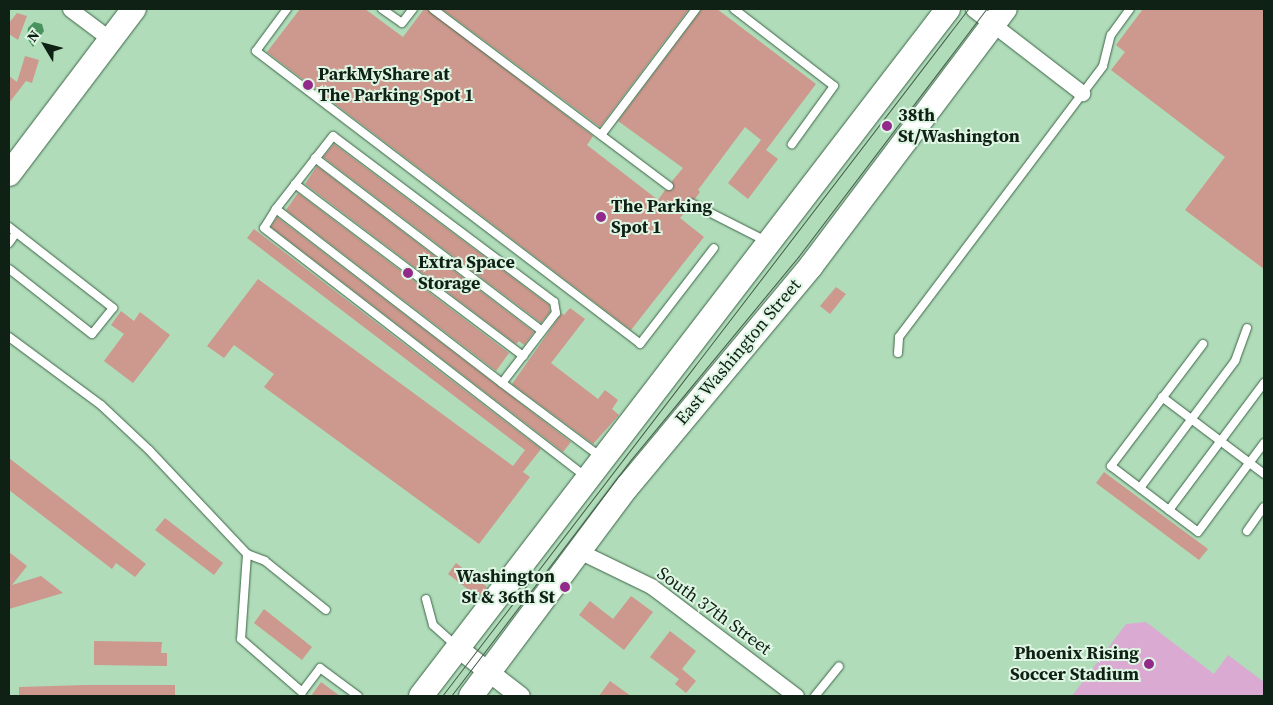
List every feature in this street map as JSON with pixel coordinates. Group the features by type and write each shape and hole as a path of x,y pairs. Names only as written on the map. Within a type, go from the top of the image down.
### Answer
{"main road":[{"path":"9,174 134,9"},
{"path":"422,696 948,9"},
{"name":"East Washington Street","path":"472,696 579,551 681,420 817,258 999,16"}],"street":[{"path":"70,9 110,39"},
{"path":"973,9 999,16 1082,93"},
{"name":"South 37th Street","path":"579,551 659,591 796,696"},
{"path":"458,648 520,696"}],"lane":[{"path":"287,9 256,51 640,344 714,248"},
{"path":"382,9 402,23 413,9"},
{"path":"433,9 669,186"},
{"path":"601,135 696,9"},
{"path":"734,9 834,86 792,144"},
{"path":"898,353 898,337 1103,66 1110,34 1130,9"},
{"path":"502,383 556,312 557,305 338,138 330,138 265,223 266,231 588,479"},
{"path":"315,158 542,331"},
{"path":"295,184 523,356"},
{"path":"692,203 770,243"},
{"path":"276,209 603,459"},
{"path":"9,227 113,308 92,334 9,270"},
{"path":"9,243 16,233"},
{"path":"1140,488 1235,361 1247,328"},
{"path":"9,337 101,405 149,450 247,554 265,561 326,610"},
{"path":"1203,344 1111,466 1198,532 1264,444"},
{"path":"1169,510 1264,383"},
{"path":"1162,397 1264,474"},
{"path":"1247,531 1264,508"},
{"path":"247,554 241,639 302,692 320,668 358,696"},
{"path":"426,599 433,625 458,648"},
{"path":"816,696 839,666"}],"shaded area":[{"path":"34,22 42,24 44,31 33,47 27,38 28,28"},
{"name":"Phoenix Rising Soccer Stadium","path":"1146,622 1214,674 1228,655 1264,682 1264,696 1072,696 1126,624"}],"building":[{"name":"The Parking Spot 1","path":"300,9 365,9 403,37 424,9 427,9 593,136 587,145 658,200 665,190 673,190 672,181 683,168 618,121 702,9 717,9 816,84 766,150 778,159 748,199 728,183 761,140 745,127 698,190 700,192 695,199 686,200 688,208 680,218 704,237 631,330 267,52"},
{"path":"442,9 689,9 600,127"},
{"path":"1143,9 1264,9 1264,269 1185,210 1225,157 1111,70 1125,52 1116,45"},
{"path":"17,13 27,16 18,40 9,34 9,23"},
{"path":"25,56 39,60 32,83 26,81 9,103 9,76 17,82"},
{"path":"334,144 549,305 550,312 541,323 323,157"},
{"path":"317,166 534,332 524,345 519,341 516,344 305,184"},
{"path":"298,193 509,353 496,371 286,210"},
{"path":"277,217 571,442 563,452 271,227"},
{"path":"254,229 541,449 523,472 530,477 479,544 264,387 274,374 234,345 224,358 207,346 258,279 513,466 525,450 247,238"},
{"path":"836,287 846,294 830,314 820,306"},
{"path":"570,308 585,319 551,363 598,399 605,390 618,400 612,409 619,415 593,444 512,384 562,313 564,315"},
{"path":"121,311 134,321 140,312 170,335 133,383 104,361 124,334 111,325"},
{"path":"9,458 146,564 135,577 116,563 112,569 9,490"},
{"path":"1104,472 1208,549 1199,560 1096,483"},
{"path":"165,518 223,563 214,575 155,530"},
{"path":"9,552 27,566 12,585 41,576 63,593 9,609"},
{"path":"456,563 487,587 478,597 448,574"},
{"path":"631,596 653,612 624,650 579,615 590,601 613,619"},
{"path":"264,609 312,647 302,660 254,623"},
{"path":"670,631 696,651 682,669 696,681 686,693 675,684 679,679 650,657"},
{"path":"94,641 162,642 161,653 167,653 167,666 94,665"},
{"path":"610,681 631,696 599,696"},
{"path":"321,682 340,696 311,696"},
{"path":"175,685 175,696 19,696 19,687"}],"tram line":[{"path":"442,696 968,9"},
{"path":"451,696 629,462 798,257 986,9"}],"place":[{"name":"ParkMyShare at The Parking Spot 1","path":"308,85"},
{"name":"38th St/Washington","path":"887,126"},
{"name":"The Parking Spot 1","path":"601,217"},
{"name":"Extra Space Storage","path":"408,273"},
{"name":"Washington St & 36th St","path":"565,587"},
{"name":"Phoenix Rising Soccer Stadium","path":"1149,664"}]}
